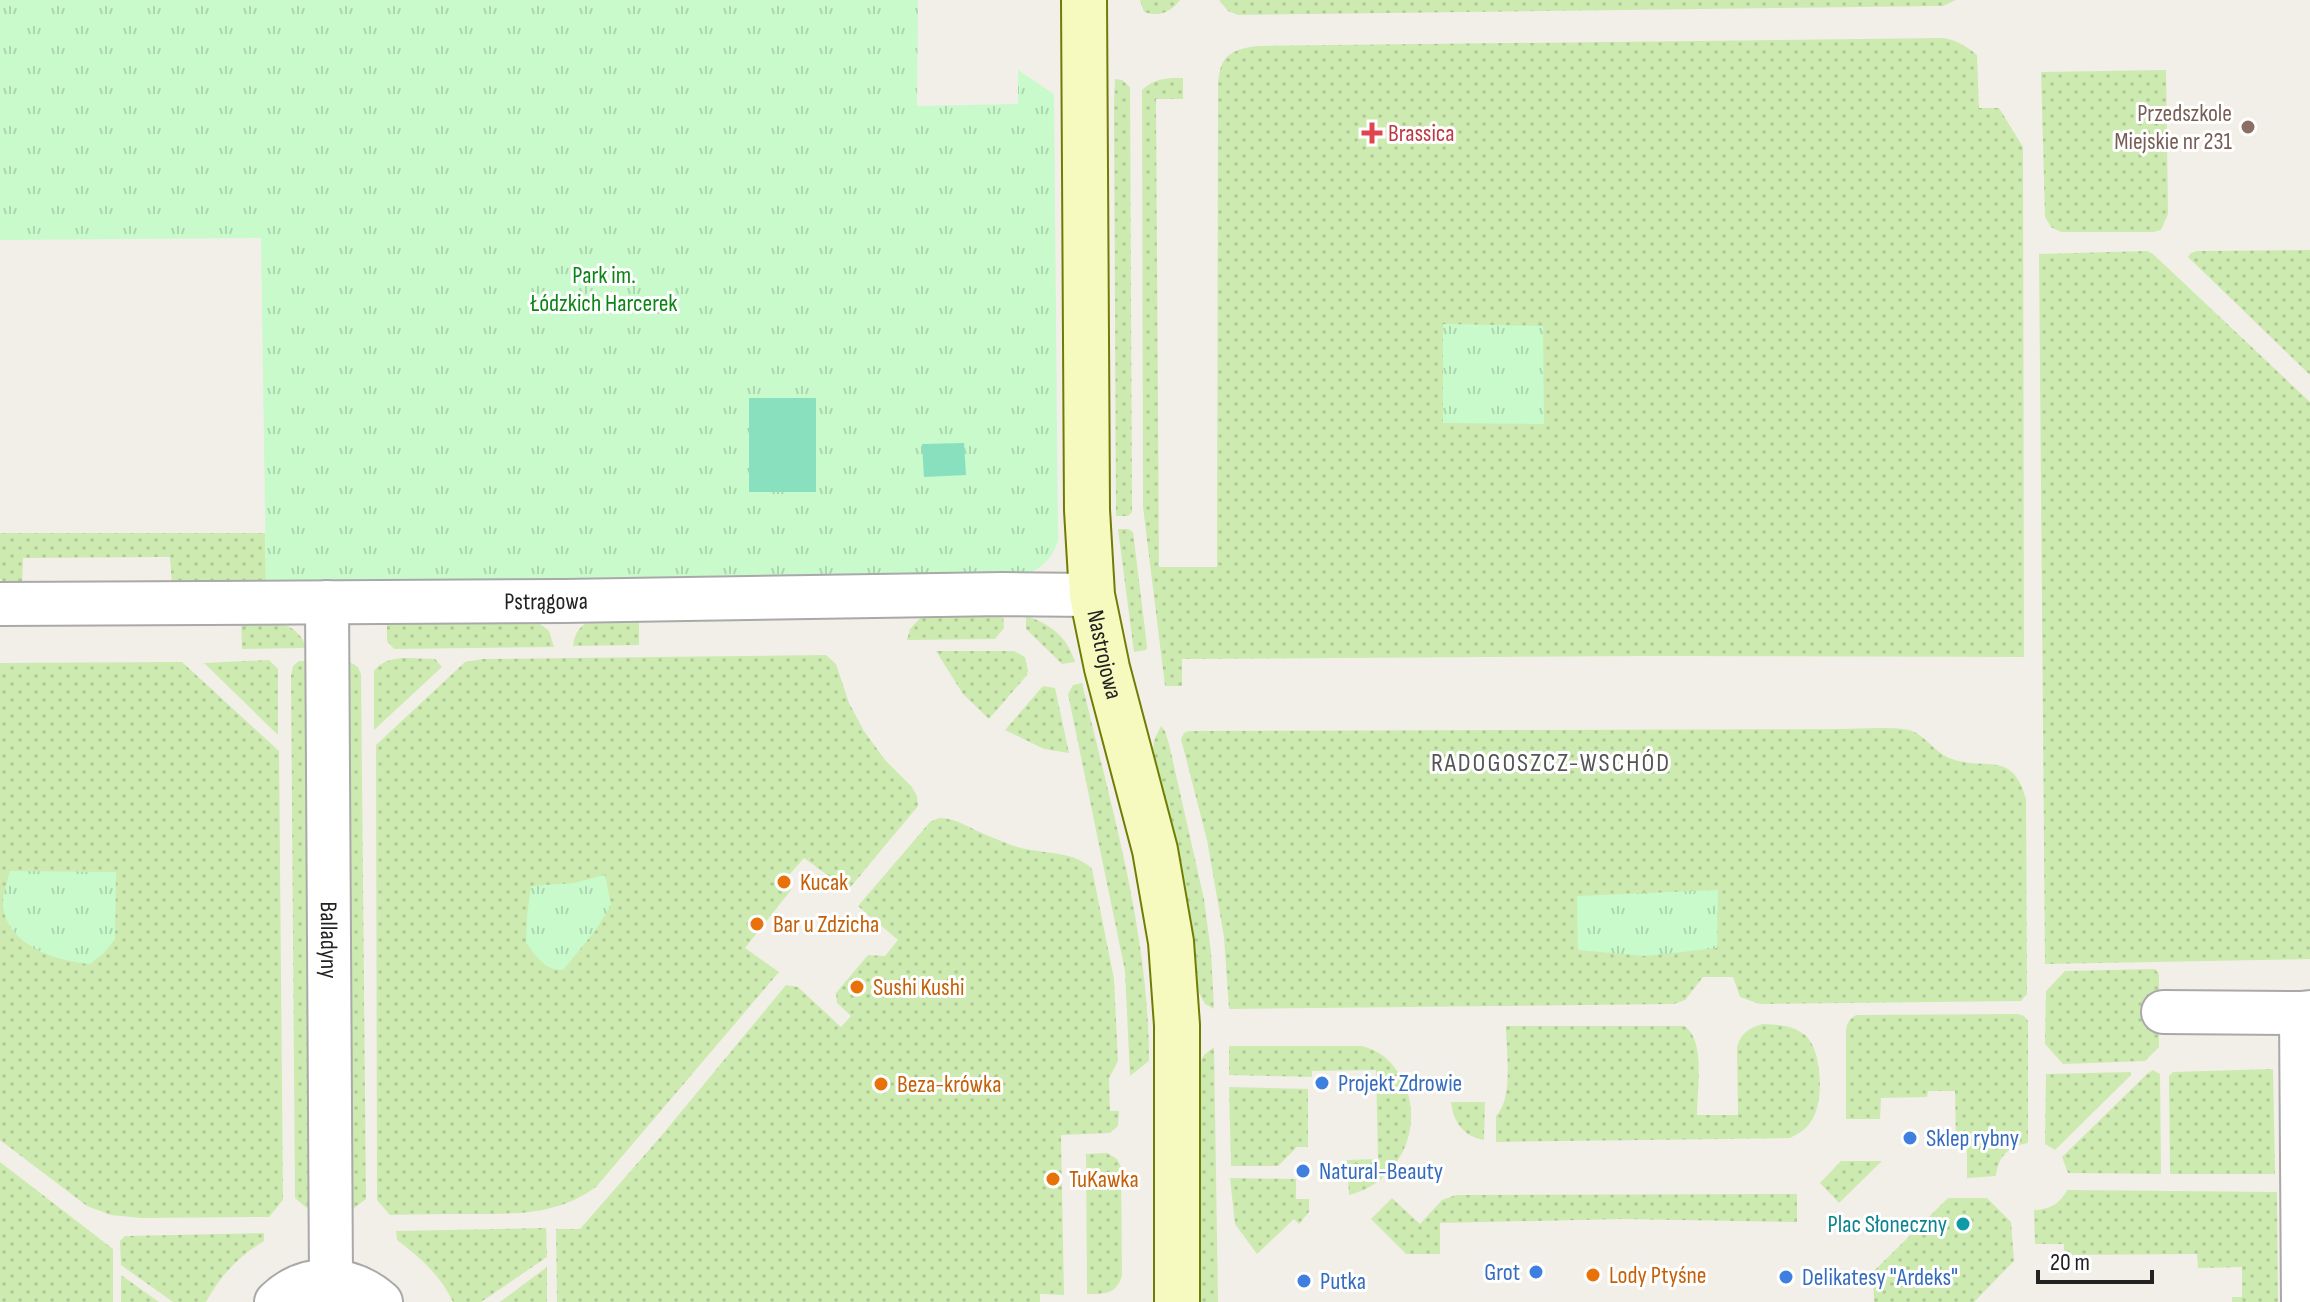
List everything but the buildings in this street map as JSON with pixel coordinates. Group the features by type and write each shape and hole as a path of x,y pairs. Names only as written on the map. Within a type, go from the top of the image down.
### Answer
{"street":[{"name":"Nastrojowa","path":"1084,0 1086,495 1092,595 1107,668 1155,850 1171,942 1177,1025 1177,1302"},
{"name":"Pstrągowa","path":"0,604 1092,595"},
{"name":"Balladyny","path":"327,602 331,1279"},
{"path":"2163,1012 2305,1012 2303,1302"},
{"path":"276,1302 302,1285 331,1279 354,1285 381,1302"}],"green space":[{"name":"Park im. Łódzkich Harcerek","path":"0,0 918,0 917,106 1018,104 1018,70 1054,94 1058,541 1054,551 1037,569 1003,578 266,581 261,238 0,240"},
{"path":"1140,0 1180,0 1168,11 1155,14 1144,12"},
{"path":"1219,0 1956,0 1943,6 1238,15 1228,11"},
{"path":"1943,38 1961,44 1977,55 1979,108 1999,108 2023,147 2024,657 1182,659 1182,686 1165,686 1143,507 1142,90 1161,80 1183,78 1183,99 1156,99 1159,567 1217,567 1218,88 1220,69 1232,53 1257,46"},
{"path":"2166,70 2168,214 2161,230 2061,232 2051,227 2045,217 2041,72"},
{"path":"1115,79 1122,80 1130,87 1132,512 1128,516 1116,516"},
{"path":"2310,250 2310,375 2188,257 2197,251"},
{"path":"2147,251 2310,402 2310,959 2045,964 2039,254"},
{"path":"1443,324 1543,326 1544,424 1443,423"},
{"path":"749,398 816,398 816,492 749,492"},
{"path":"964,443 966,475 924,477 922,444"},
{"path":"1118,529 1133,532 1146,650 1134,652"},
{"path":"0,533 265,533 266,581 172,585 170,557 23,558 22,586 9,587 0,579"},
{"path":"1003,614 1004,628 995,639 907,640 910,629 922,616"},
{"path":"639,616 639,645 573,646 579,630 592,619"},
{"path":"1026,616 1057,633 1075,662 1062,664 1026,629"},
{"path":"387,618 534,619 549,631 554,647 394,649 387,641"},
{"path":"241,619 271,621 288,626 302,638 307,648 242,649"},
{"path":"936,651 1014,651 1025,657 1027,675 989,719 963,694"},
{"path":"826,655 836,664 849,703 864,731 885,760 912,787 918,806 848,890 804,858 789,875 791,890 745,948 779,972 596,1187 567,1203 536,1211 390,1215 377,1200 376,745 465,662 483,659"},
{"path":"394,659 435,659 442,667 374,730 374,671"},
{"path":"269,660 278,669 278,735 204,663"},
{"path":"299,661 309,661 313,1204 309,1210 295,1198 291,676 293,666"},
{"path":"348,661 358,667 361,674 366,1199 354,1208 349,1208"},
{"path":"182,662 279,751 283,1200 269,1217 141,1218 111,1215 87,1206 0,1140 0,663"},
{"path":"1082,683 1116,823 1143,965 1149,1061 1130,1076 1125,971 1068,694 1073,685"},
{"path":"1043,686 1055,688 1069,753 1044,749 1005,730"},
{"path":"1161,726 1169,744 1204,899 1214,1009 1205,1004 1195,985 1180,873 1152,752"},
{"path":"1906,729 1922,737 1946,757 1997,765 2014,774 2026,799 2027,994 2021,1001 1760,1004 1740,997 1733,977 1703,977 1685,1000 1674,1004 1229,1009 1224,937 1207,840 1181,739 1184,733"},
{"path":"939,818 957,822 1017,847 1077,859 1092,869 1114,979 1118,1061 1109,1078 1110,1111 1119,1111 1118,1126 1110,1133 1061,1135 1064,1295 1040,1294 1040,1302 557,1302 556,1229 580,1229 786,985 798,987 841,1027 851,1016 837,1003 836,993 868,955 885,956 898,940 858,906 930,822"},
{"path":"10,871 116,872 115,939 90,964 62,959 34,948 12,929 6,917 3,898"},
{"path":"605,875 611,905 595,931 563,970 546,965 526,943 531,886 574,883"},
{"path":"1718,890 1717,948 1646,956 1578,950 1577,896"},
{"path":"2155,969 2159,974 2159,1047 2145,1061 2063,1064 2045,1044 2046,991 2065,971"},
{"path":"2018,1014 2028,1021 2028,1143 2005,1154 1996,1176 1967,1178 1967,1146 1956,1146 1955,1091 1928,1091 1927,1097 1881,1098 1880,1119 1846,1119 1846,1031 1849,1021 1856,1015"},
{"path":"1763,1024 1790,1027 1805,1035 1811,1042 1818,1063 1820,1088 1817,1110 1811,1122 1790,1138 1496,1142 1496,1116 1502,1108 1507,1086 1506,1026 1684,1026 1691,1033 1698,1054 1697,1115 1738,1115 1737,1047 1746,1032"},
{"path":"1229,1046 1361,1046 1381,1054 1399,1074 1409,1099 1409,1135 1394,1166 1366,1189 1349,1195 1347,1160 1378,1159 1376,1070 1312,1071 1312,1077 1229,1075"},
{"path":"1214,1047 1218,1302 1201,1302 1198,1067 1204,1055"},
{"path":"2273,1069 2275,1174 2170,1174 2169,1076 2173,1072"},
{"path":"2153,1070 2160,1074 2161,1174 2068,1173 2062,1157"},
{"path":"2131,1072 2055,1150 2045,1144 2046,1074"},
{"path":"1229,1087 1308,1089 1308,1147 1297,1147 1278,1166 1231,1166"},
{"path":"1451,1102 1485,1102 1484,1140 1465,1132 1454,1116"},
{"path":"1107,1153 1117,1159 1121,1167 1122,1276 1113,1290 1087,1294 1086,1154"},
{"path":"1841,1161 1882,1161 1839,1203 1820,1183"},
{"path":"0,1162 113,1249 113,1302 0,1302"},
{"path":"1230,1178 1296,1179 1296,1199 1309,1199 1309,1212 1299,1224 1294,1219 1257,1254 1235,1224"},
{"path":"2067,1190 2277,1192 2278,1302 2232,1302 2232,1297 2242,1297 2242,1267 2198,1268 2197,1254 2064,1255 2064,1244 2035,1244 2034,1210 2054,1205"},
{"path":"1797,1194 1797,1222 1622,1219 1440,1223 1440,1254 1406,1254 1371,1219 1392,1198 1420,1224 1442,1200 1456,1195"},
{"path":"1948,1198 1987,1198 2011,1222 2014,1261 1974,1302 1874,1302 1873,1272"},
{"path":"546,1228 547,1257 481,1302 453,1302 429,1268 397,1240 396,1231"},
{"path":"264,1233 264,1241 231,1267 206,1302 173,1302 121,1265 120,1241 125,1236"},
{"path":"547,1267 547,1302 500,1302"},
{"path":"121,1275 159,1302 121,1302"}],"place":[{"name":"Przedszkole Miejskie nr 231","path":"2248,127"},
{"name":"Brassica","path":"1372,133"},
{"name":"Kucak","path":"784,882"},
{"name":"Bar u Zdzicha","path":"757,924"},
{"name":"Sushi Kushi","path":"857,987"},
{"name":"Projekt Zdrowie","path":"1322,1083"},
{"name":"Beza-krówka","path":"881,1084"},
{"name":"Sklep rybny","path":"1910,1138"},
{"name":"Natural-Beauty","path":"1303,1171"},
{"name":"TuKawka","path":"1053,1179"},
{"name":"Plac Słoneczny","path":"1963,1224"},
{"name":"Grot","path":"1536,1272"},
{"name":"Lody Ptyśne","path":"1593,1275"},
{"name":"Delikatesy \"Ardeks\"","path":"1786,1277"},
{"name":"Putka","path":"1304,1281"}],"district":[{"name":"RADOGOSZCZ-WSCHÓD","path":"1551,762"}]}
